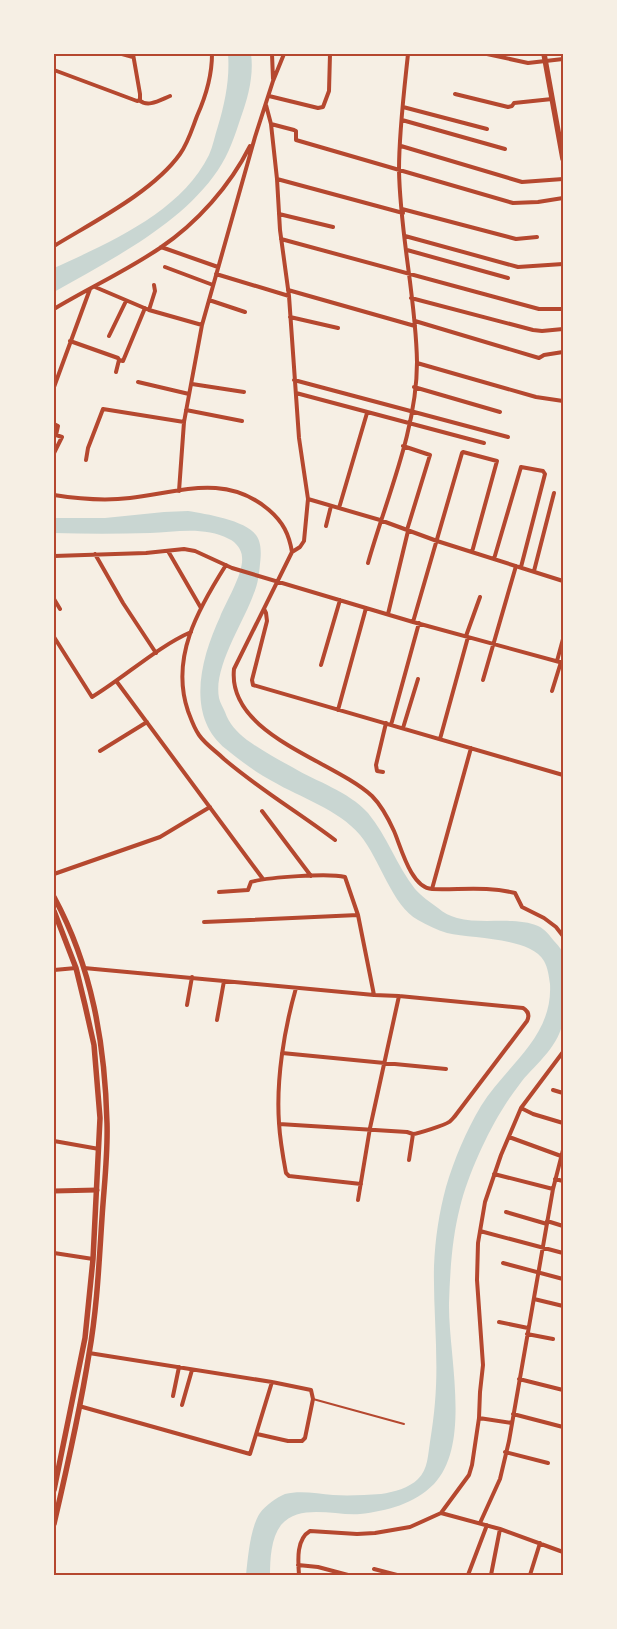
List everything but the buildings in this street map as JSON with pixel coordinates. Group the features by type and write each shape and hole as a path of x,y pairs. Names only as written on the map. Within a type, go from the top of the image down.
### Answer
{"main road":[{"path":"545,57 561,136 563,159"},
{"path":"54,897 63,914 84,968 95,1007 103,1062 107,1124 104,1190 90,1353 54,1524"},
{"path":"54,910 76,968 94,1045 100,1107 93,1259 85,1338 54,1490"},
{"path":"54,1191 104,1190"},
{"path":"70,1412 78,1413"}],"street":[{"path":"122,54 133,56 140,94 138,101"},
{"path":"54,246 152,183 173,163 186,143 206,97 212,54"},
{"path":"272,54 273,81"},
{"path":"179,490 184,422 202,325 255,137 284,54"},
{"path":"269,96 318,108 323,107 329,91 330,54"},
{"path":"368,563 410,424 417,363 415,323 399,170 408,54"},
{"path":"487,54 526,63 545,57 563,59"},
{"path":"54,70 142,103 148,104 170,96"},
{"path":"455,94 508,107 512,106 514,102 552,99"},
{"path":"266,106 271,124 277,179 281,239 288,290 299,438 308,499 304,541 300,547 292,552 234,669 234,687 237,697 248,713 260,725 373,797 394,832 409,869 423,887 432,889 504,890 515,893 522,907 544,918 556,927 563,936"},
{"path":"403,107 487,129"},
{"path":"402,120 505,148"},
{"path":"271,124 296,131 296,140 514,203 563,198"},
{"path":"54,309 161,247 196,218 217,195 247,152 255,137"},
{"path":"401,146 522,182 563,179"},
{"path":"277,179 508,237 517,239 537,237"},
{"path":"279,214 333,227"},
{"path":"405,236 518,267 563,264"},
{"path":"281,239 540,309 563,309"},
{"path":"161,247 218,267"},
{"path":"407,250 508,278"},
{"path":"165,266 213,285"},
{"path":"216,274 288,296"},
{"path":"70,341 118,358 124,362 155,291 154,285"},
{"path":"92,288 147,309 202,325"},
{"path":"54,386 92,288"},
{"path":"288,290 539,358 544,355 563,352"},
{"path":"411,298 538,331 563,329"},
{"path":"209,300 245,312"},
{"path":"110,336 126,301"},
{"path":"290,317 338,328"},
{"path":"116,372 119,360"},
{"path":"417,363 536,396 563,401"},
{"path":"294,380 508,437"},
{"path":"138,382 189,394"},
{"path":"192,384 244,392"},
{"path":"414,387 500,412"},
{"path":"296,393 484,443"},
{"path":"86,460 88,448 104,409 184,422"},
{"path":"186,410 242,421"},
{"path":"339,508 367,413"},
{"path":"54,424 58,426 56,435 62,437 54,453"},
{"path":"388,614 407,530 430,455 403,446"},
{"path":"413,622 462,453 466,452 496,460 497,462 472,552"},
{"path":"483,680 545,474 543,471 521,467 494,559"},
{"path":"54,495 99,500 129,498 205,487 222,487 246,494 264,505 283,523 289,534 292,552"},
{"path":"534,570 554,493"},
{"path":"308,499 380,520 437,541 534,570 563,581"},
{"path":"326,526 331,506"},
{"path":"54,556 146,553 184,549 195,551 232,568 413,622 560,662"},
{"path":"168,551 201,608"},
{"path":"95,554 123,603 156,653"},
{"path":"226,565 201,608 184,649 182,682 185,703 195,729 238,772 301,814 335,840"},
{"path":"440,739 467,636 480,597"},
{"path":"54,599 60,609"},
{"path":"321,665 340,600"},
{"path":"338,710 366,608"},
{"path":"264,609 267,621 252,684 255,686 563,775"},
{"path":"391,725 419,623"},
{"path":"54,637 92,697 117,682 156,653 191,632"},
{"path":"552,691 560,662 563,639"},
{"path":"403,728 418,679"},
{"path":"117,682 263,879"},
{"path":"100,751 147,722"},
{"path":"382,772 377,771 376,765 386,723"},
{"path":"432,889 471,748"},
{"path":"54,874 160,837 210,807"},
{"path":"262,811 311,876"},
{"path":"219,892 248,890 251,882 263,879 311,876 345,877 358,915 374,996"},
{"path":"204,922 358,915"},
{"path":"54,970 76,968"},
{"path":"84,968 374,996 399,996 523,1008 528,1014 527,1021 449,1122 430,1128 422,1133 413,1134 370,1128 279,1124"},
{"path":"187,1005 192,977"},
{"path":"217,1020 224,981"},
{"path":"296,988 290,1008 282,1053 279,1124 281,1146 288,1176 361,1184"},
{"path":"358,1200 370,1128 399,996"},
{"path":"299,1575 298,1565 301,1540 310,1531 357,1534 410,1527 441,1513 469,1475 479,1418 483,1365 477,1280 478,1243 485,1202 494,1174 521,1108 563,1052"},
{"path":"282,1053 446,1069"},
{"path":"553,1090 563,1093"},
{"path":"521,1108 533,1114 563,1123"},
{"path":"409,1160 413,1134"},
{"path":"509,1137 561,1156"},
{"path":"54,1141 99,1150"},
{"path":"480,1523 500,1479 528,1334 552,1189 563,1150"},
{"path":"494,1174 552,1189"},
{"path":"555,1179 563,1181"},
{"path":"506,1212 563,1226"},
{"path":"480,1231 563,1253"},
{"path":"54,1253 93,1259"},
{"path":"503,1263 563,1279"},
{"path":"534,1299 563,1306"},
{"path":"499,1322 528,1328"},
{"path":"528,1334 552,1339"},
{"path":"90,1353 272,1382 312,1392 313,1399 305,1438 302,1441 257,1434"},
{"path":"173,1396 179,1367"},
{"path":"182,1405 192,1370"},
{"path":"519,1379 563,1390"},
{"path":"79,1406 250,1454 272,1382"},
{"path":"513,1414 563,1426"},
{"path":"479,1418 512,1423"},
{"path":"506,1452 548,1463"},
{"path":"441,1513 500,1529 563,1552"},
{"path":"468,1575 487,1525"},
{"path":"491,1575 500,1529"},
{"path":"530,1575 540,1543"},
{"path":"298,1565 318,1567 348,1575"},
{"path":"374,1569 397,1575"}],"lane":[{"path":"313,1399 404,1424"}],"shaded area":[{"path":"228,54 251,54 251,78 246,102 234,137 218,170 203,190 165,224 121,254 54,292 54,268 142,224 181,193 197,175 209,155 221,117 228,81"},
{"path":"188,511 225,518 243,525 256,535 260,545 259,575 256,586 230,645 218,686 220,702 234,728 263,751 342,793 360,805 375,822 403,871 423,897 454,917 477,921 530,923 538,926 561,949 564,962 563,1020 561,1029 553,1046 522,1081 498,1116 473,1168 457,1219 453,1243 449,1303 454,1372 455,1423 452,1446 446,1467 434,1484 426,1491 400,1505 360,1514 308,1512 289,1518 281,1525 273,1542 270,1575 246,1575 250,1543 257,1519 262,1510 275,1499 285,1494 297,1492 333,1495 381,1494 410,1485 424,1471 435,1407 435,1256 441,1207 446,1187 470,1125 481,1106 536,1036 544,1020 549,1003 550,984 544,961 537,953 527,947 500,940 447,933 418,920 409,913 393,893 367,845 351,826 330,811 266,778 226,749 213,736 205,720 201,704 200,686 207,650 242,564 242,554 234,542 220,535 200,531 126,534 54,533 54,518 105,518"}]}
